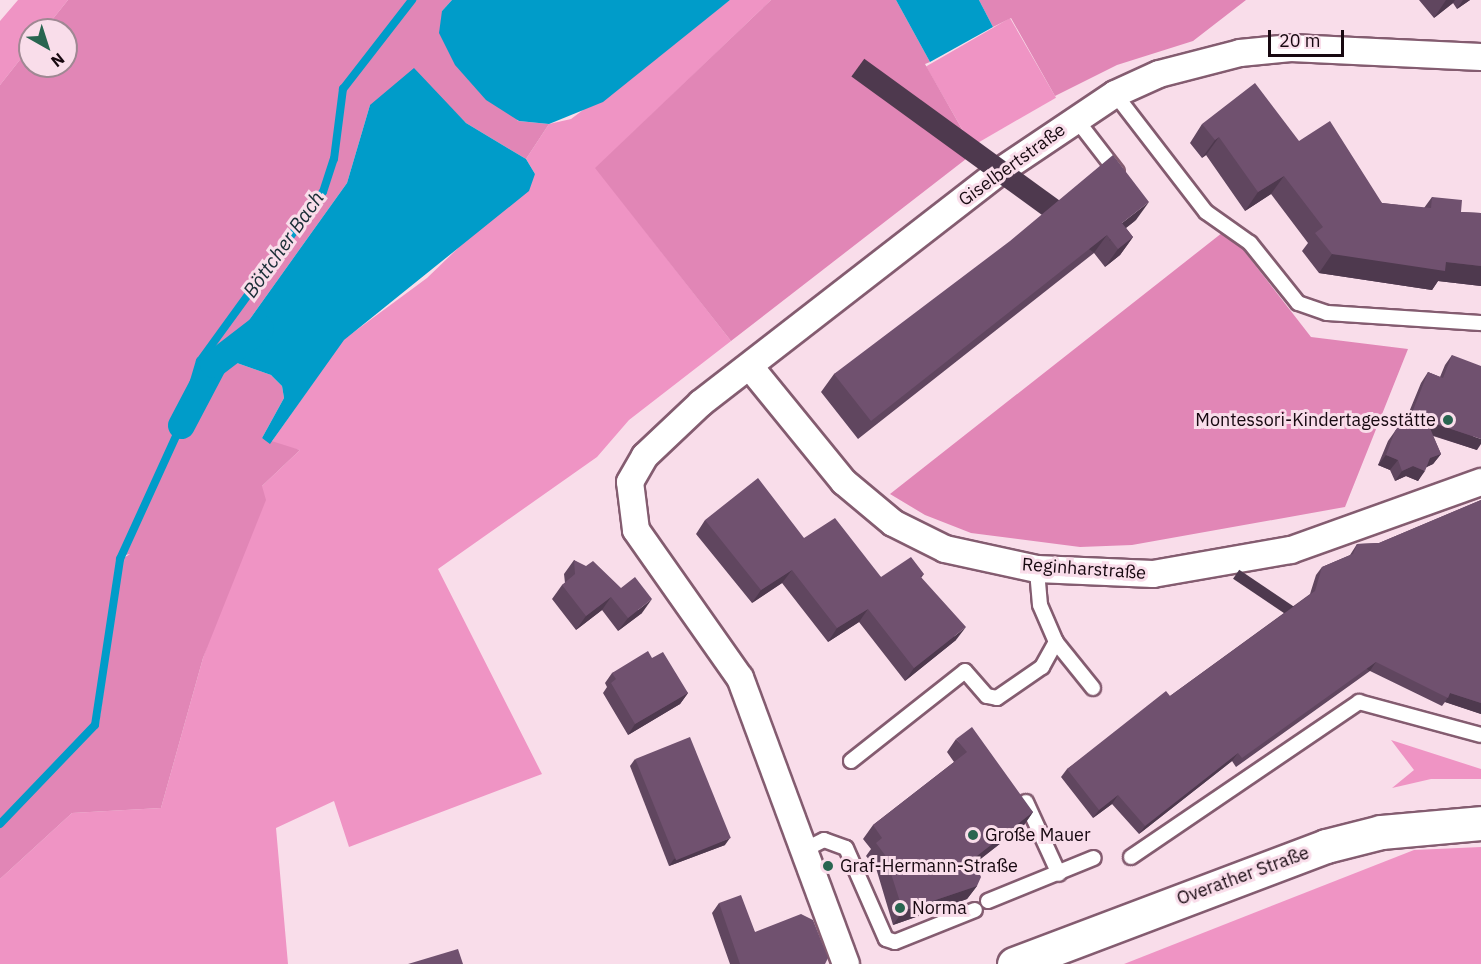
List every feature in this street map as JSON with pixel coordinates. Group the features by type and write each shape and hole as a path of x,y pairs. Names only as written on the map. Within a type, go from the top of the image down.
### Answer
{"main road":[{"name":"Overather Straße","path":"1014,964 1326,846 1381,832 1481,823"}],"street":[{"name":"Giselbertstraße","path":"806,849 776,783 740,678 636,530 630,482 663,434 751,368 996,174 1115,94 1159,74 1281,49 1348,46 1481,57"},
{"name":"Reginharstraße","path":"751,368 844,482 893,523 945,549 1037,569 1153,574 1292,550 1481,482"},
{"path":"806,849 846,964"}],"lane":[{"path":"1115,94 1206,212 1250,243 1298,303 1327,313 1481,323"},
{"path":"1076,119 1125,183"},
{"path":"1037,569 1040,605 1056,642 1093,688"},
{"path":"852,761 965,671 989,697 1017,689 1042,667 1056,642"},
{"path":"1131,857 1359,702 1481,735"},
{"path":"1026,802 1059,874"},
{"path":"806,849 824,840 846,848 886,939 895,942 975,910"},
{"path":"987,901 1094,858"}],"shaded area":[{"path":"18,0 68,0 54,18 18,18 18,62 0,85 0,21"},
{"path":"68,0 452,0 442,11 518,121 549,124 526,159 466,123 444,101 370,105 347,183 232,344 237,363 271,375 282,386 284,398 262,438 300,450 262,486 266,500 203,658 161,808 72,813 0,879 0,827 99,723 122,559 130,554 117,557 93,723 0,821 0,85 18,62 18,78 78,78 78,18 54,18"},
{"path":"730,0 771,0 596,168 731,341 629,420 597,457 438,569 542,774 349,847 334,801 276,828 288,964 0,964 0,879 72,813 161,808 203,658 262,486 300,450 270,444 343,340 427,278 535,174 526,159 549,124 571,119"},
{"path":"771,0 896,0 930,62 925,64 975,152 731,341 595,168"},
{"path":"979,0 1246,0 1193,41 1117,65 1055,96 1011,18 993,27"},
{"path":"1010,18 1056,98 972,146 926,66"},
{"path":"1227,229 1311,337 1408,349 1345,507 1132,545 1080,547 971,533 925,515 890,494"},
{"path":"1391,740 1481,769 1481,779 1431,779 1392,788 1414,770"},
{"path":"1481,847 1481,964 1124,964 1414,850"}],"water":[{"path":"452,0 730,0 603,102 549,124 519,121 486,100 455,65 439,33 442,11"},
{"path":"896,0 979,0 993,27 930,62"},
{"path":"414,68 466,123 526,159 535,174 529,191 344,340 270,444 262,438 284,398 282,386 271,375 237,363 232,344 347,183 370,105"}],"building":[{"path":"1255,83 1299,141 1330,121 1382,203 1431,208 1432,197 1462,200 1461,212 1481,213 1481,266 1446,262 1445,271 1332,254 1315,233 1323,227 1284,176 1258,192 1219,137 1215,140 1202,124"},
{"path":"1113,155 1149,202 1122,223 1133,237 1118,249 1107,235 871,421 834,374 1010,241"},
{"name":"Montessori-Kindertagesstätte","path":"1452,355 1481,366 1481,439 1427,421 1441,454 1430,458 1425,471 1413,466 1402,471 1398,460 1386,455 1395,431 1405,417 1410,418 1428,372 1443,378"},
{"path":"758,478 804,538 835,518 881,577 911,557 924,574 920,576 966,627 914,668 868,609 837,628 792,570 761,590 705,520"},
{"path":"1481,500 1481,703 1450,693 1448,698 1376,662 1242,758 1238,753 1145,826 1118,795 1099,810 1067,769 1166,691 1170,696 1315,591 1322,567 1353,554 1357,544 1379,543"},
{"path":"574,560 586,566 593,561 621,588 635,577 652,599 628,618 611,597 586,616 562,585 575,574"},
{"path":"648,651 652,658 663,652 688,693 635,724 611,683 616,679 612,673"},
{"path":"972,727 1033,812 973,859 981,877 977,886 903,911 885,855 876,843 882,838 873,825 967,752 956,739"},
{"path":"690,737 731,838 676,860 635,759"},
{"path":"741,895 755,932 801,914 813,920 828,958 825,964 740,964 719,903"},
{"path":"458,949 463,964 408,964"}],"waterway":[{"name":"Böttcher Bach","path":"0,824 95,725 120,559 181,425 200,361 323,192 334,159 343,89 412,0"},
{"name":"Böttcher Bach","path":"181,425 213,364 260,328"}],"place":[{"name":"Montessori-Kindertagesstätte","path":"1448,420"},
{"name":"Große Mauer","path":"973,835"},
{"name":"Graf-Hermann-Straße","path":"828,866"},
{"name":"Norma","path":"900,908"}]}
